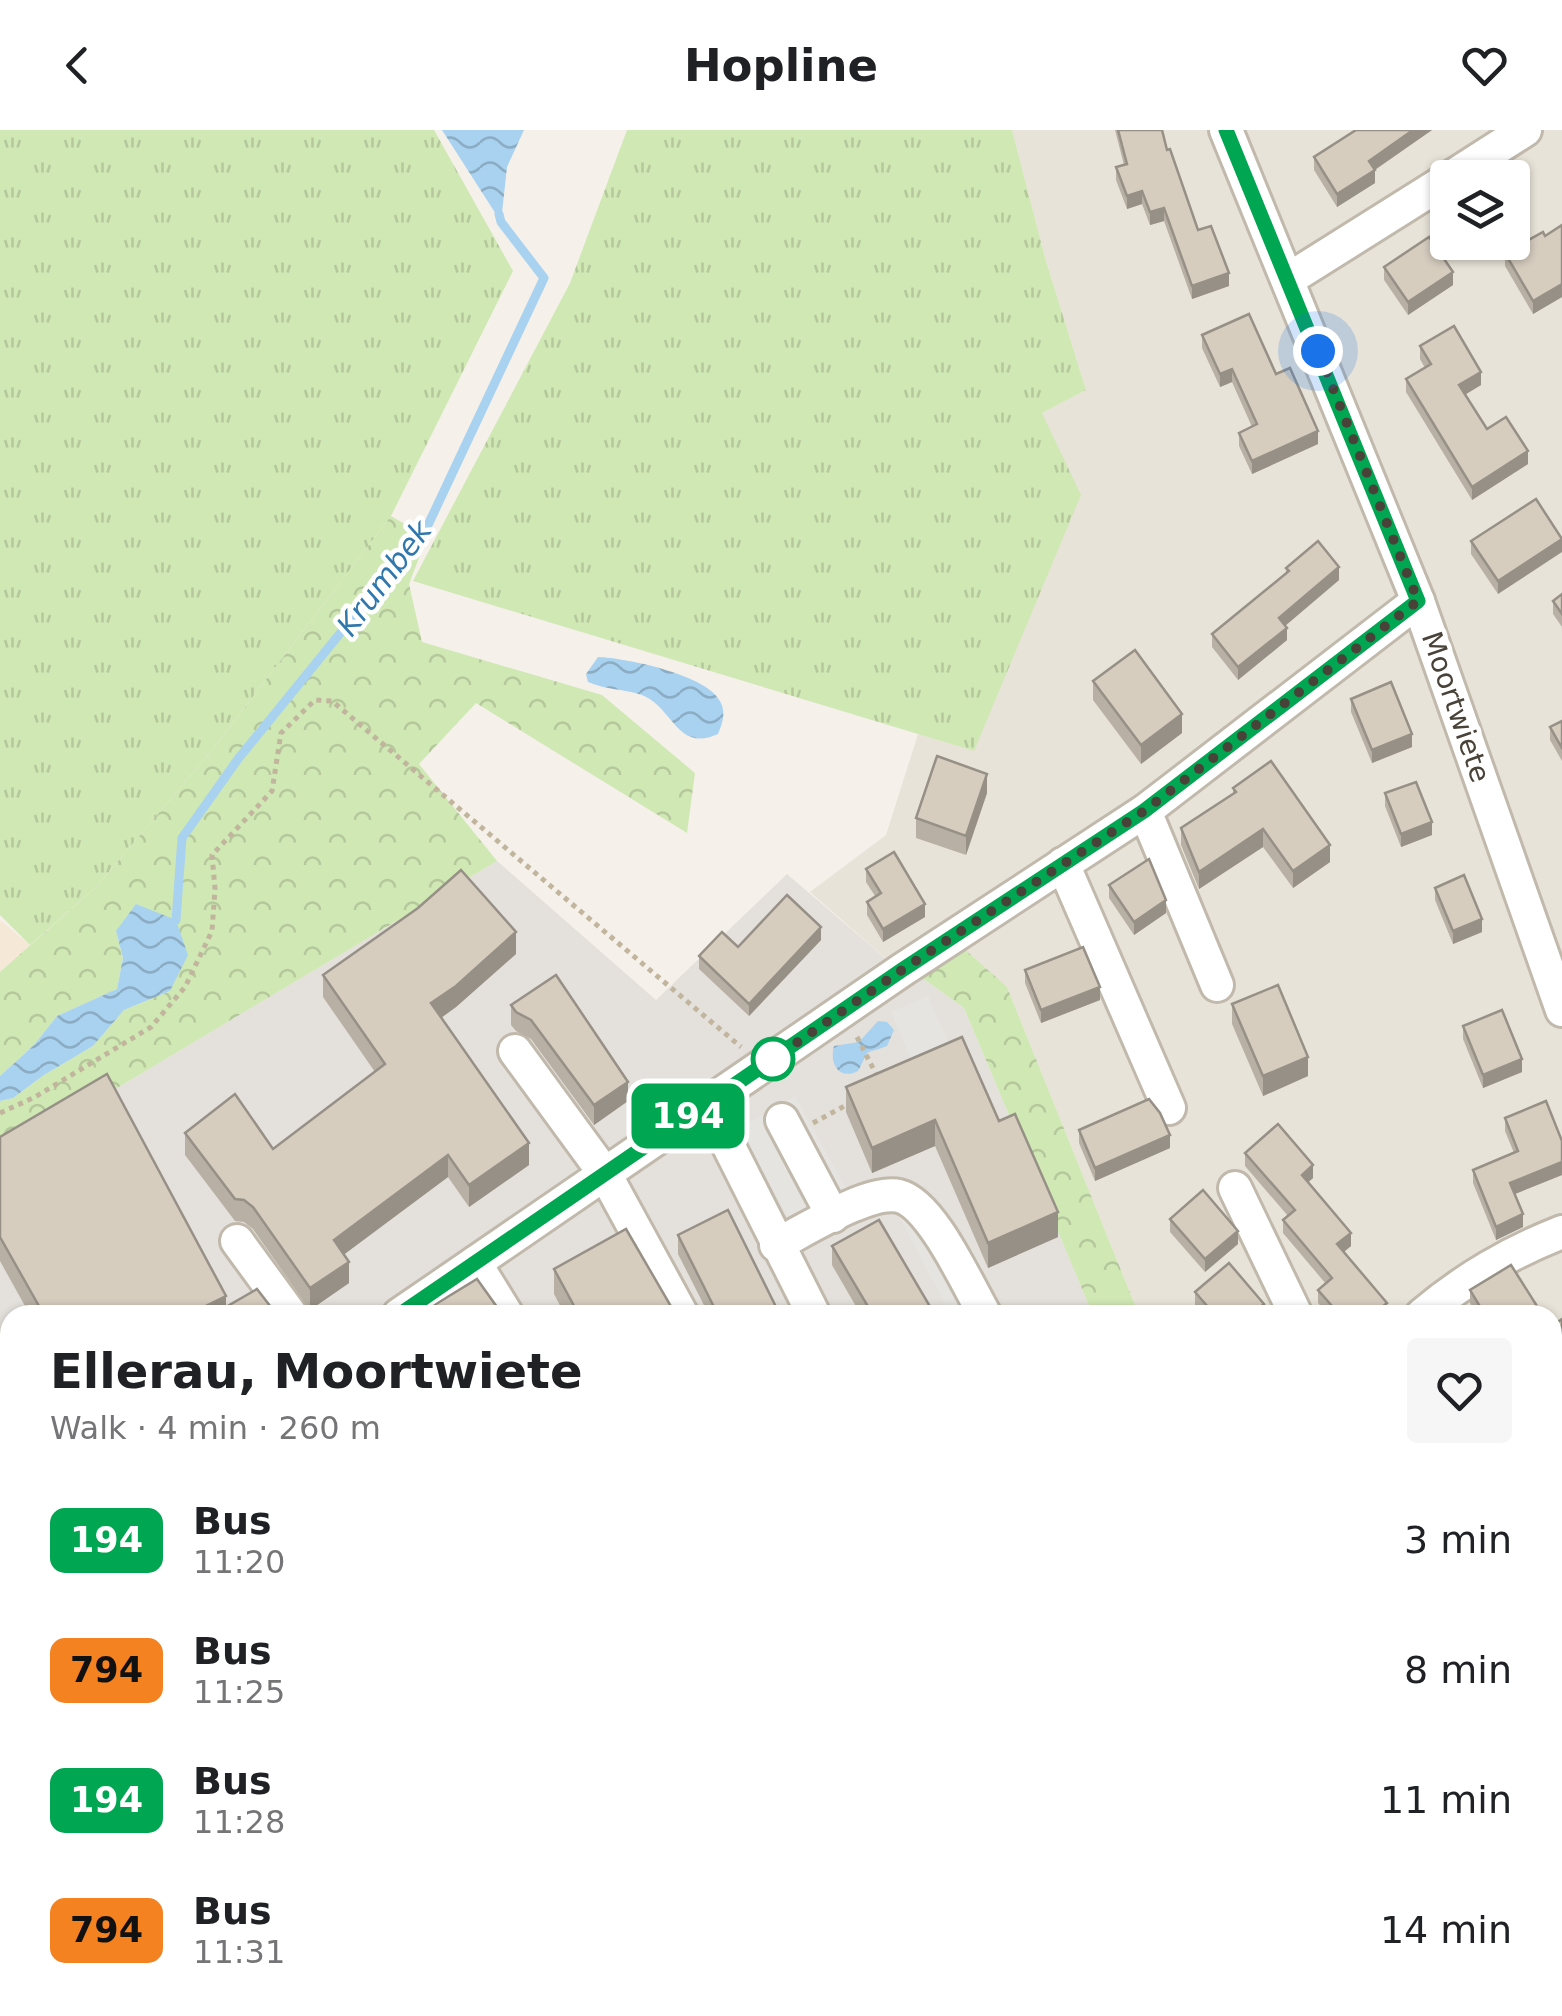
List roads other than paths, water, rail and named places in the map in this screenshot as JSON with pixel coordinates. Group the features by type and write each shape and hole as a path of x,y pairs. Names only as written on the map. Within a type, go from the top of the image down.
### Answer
{"street":[{"name":"Moortwiete","path":"1226,130 1418,601 1562,1010"},
{"path":"1478,160 1525,130"},
{"path":"1288,279 1430,190"},
{"path":"413,1305 707,1102 1144,811 1418,601"},
{"path":"1144,811 1217,986"},
{"path":"1063,864 1168,1108"},
{"path":"515,1051 605,1174 677,1305"},
{"path":"707,1102 809,1305"},
{"path":"796,1122 833,1216"},
{"path":"1235,1188 1291,1305"},
{"path":"776,1245 878,1197 898,1196 918,1205 979,1305"},
{"path":"1434,1305 1494,1263 1562,1232"},
{"path":"238,1240 285,1305"},
{"path":"474,1263 501,1305"}],"water":[{"path":"442,130 524,130 507,167 501,222"},
{"path":"598,657 646,665 701,684 721,703 723,719 718,734 693,738 642,695 588,682 586,674"},
{"path":"136,904 176,920 188,955 170,991 124,1010 93,1046 13,1098 0,1101 0,1076 34,1045 57,1016 117,989 123,958 116,931"},
{"path":"878,1021 887,1022 894,1030 887,1046 868,1053 858,1071 846,1074 837,1069 834,1046 859,1042"}],"waterway":[{"name":"Krumbek","path":"176,920 182,838 238,759 428,525 544,278 499,214"}]}
